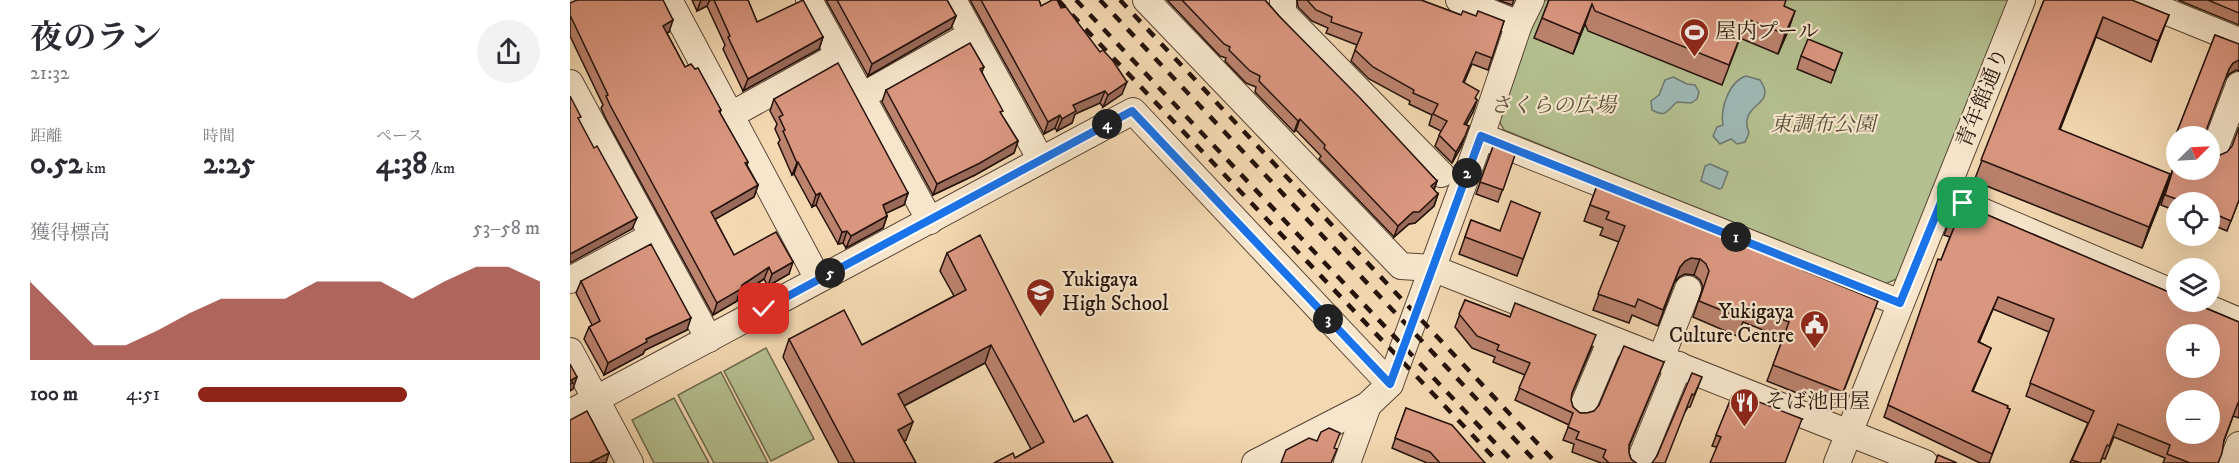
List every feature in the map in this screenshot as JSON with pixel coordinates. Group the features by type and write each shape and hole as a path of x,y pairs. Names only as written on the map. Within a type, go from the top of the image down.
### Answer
{"street":[{"path":"669,0 818,279"},
{"path":"809,0 930,221"},
{"path":"954,0 1041,160"},
{"path":"1146,0 1401,267 1432,268 1925,463"},
{"path":"1283,0 1283,13 1441,174"},
{"path":"1459,0 1519,24"},
{"path":"1255,463 1368,405 1390,384 1481,136 1519,24 1531,0"},
{"name":"青年館通り","path":"1837,463 2022,0"},
{"path":"2138,0 2239,41"},
{"path":"862,96 972,34"},
{"path":"731,115 839,55"},
{"path":"570,83 709,339"},
{"path":"2220,135 2239,85"},
{"path":"570,413 1132,111 1390,384"},
{"path":"1481,136 1900,303"},
{"path":"1944,195 2166,290"},
{"path":"570,280 652,236"},
{"path":"1639,463 1670,362 1688,290"},
{"path":"2217,312 2239,321"},
{"path":"1581,411 1611,340"},
{"path":"570,351 630,463"},
{"path":"1347,463 1368,405"},
{"path":"2232,463 2239,444"}],"green space":[{"name":"東調布公園","path":"1543,0 2013,0 1901,277 1883,285 1504,130 1494,112"},
{"path":"766,348 814,439 771,461 724,371"},
{"path":"721,372 768,463 714,463 678,395"},
{"path":"674,398 709,463 654,463 632,420"}],"water":[{"path":"1746,76 1760,80 1765,95 1748,115 1749,133 1745,142 1737,144 1731,139 1720,144 1713,136 1717,127 1723,125 1723,111 1727,96 1730,89"},
{"path":"1673,77 1695,85 1699,92 1697,99 1691,103 1677,102 1664,113 1652,110 1651,101 1659,95 1665,80"},
{"path":"1710,164 1728,172 1722,188 1719,189 1701,181 1705,166"}],"building":[{"path":"577,0 663,0 673,20 663,26 685,67 691,64 695,69 698,68 758,185 711,212 734,255 776,232 793,262 772,274 769,267 742,285 741,289 717,303 610,105 606,96 608,95 570,15 570,3"},
{"path":"714,0 748,0 757,22 803,0 823,37 748,79"},
{"path":"837,0 947,0 956,16 872,64"},
{"path":"981,0 1039,0 1041,6 1057,0 1061,8 1066,7 1100,52 1103,50 1113,61 1127,82 1108,95 1105,91 1073,105 1076,111 1062,119 1060,115 1048,122"},
{"path":"1182,0 1265,0 1437,181 1431,186 1438,194 1419,212 1413,212 1398,226 1324,148 1325,145 1259,81 1260,76 1250,71 1229,50 1230,47 1224,44"},
{"path":"1307,0 1421,0 1461,15 1463,11 1476,16 1478,11 1504,21 1492,58 1476,52 1463,82 1479,91 1475,98 1477,100 1464,124 1469,126 1456,152 1439,135 1447,121 1433,114 1438,104 1413,93 1414,90 1373,67 1355,50 1362,33 1331,22 1332,17 1316,10"},
{"name":"屋内プール","path":"1549,0 1786,0 1784,6 1795,11 1785,34 1747,19 1729,65 1595,11 1592,4 1580,34 1542,18"},
{"path":"2044,0 2132,0 2169,15 2158,41 2103,17 2059,129 2166,172 2168,180 2149,227 1981,160"},
{"path":"2208,0 2239,0 2239,13"},
{"path":"2215,35 2239,44 2239,60 2229,69 2208,126 2179,126"},
{"path":"1808,39 1842,53 1835,71 1801,56"},
{"path":"970,43 984,67 980,69 1003,111 1000,112 1018,141 937,184 886,90"},
{"path":"838,63 908,193 883,205 887,216 851,236 847,231 842,232 820,193 816,195 797,163 783,131 785,130 779,117 783,115 774,99"},
{"path":"570,96 581,117 578,118 594,148 597,146 637,218 570,254"},
{"path":"2239,127 2239,200 2231,221 2220,216 2220,192 2166,192 2165,195 2170,180 2220,180 2220,155 2232,146"},
{"path":"1494,144 1516,152 1503,190 1480,182"},
{"path":"1598,183 1646,200 1878,301 1843,392 1773,365 1789,322 1749,306 1743,319 1699,301 1709,271 1700,259 1691,258 1680,267 1663,310 1638,299 1635,307 1598,294 1625,226 1606,219 1609,212 1590,205"},
{"path":"1511,201 1540,213 1523,259 1465,237 1471,220 1500,231"},
{"path":"1957,202 2166,291 2166,312 2215,312 2239,322 2239,403 2224,440 2218,463 2190,463 2167,454 2170,445 2168,444 2220,444 2220,390 2166,390 2166,443 2118,424 2100,463 2081,463 2072,460 2094,411 2030,383 2054,319 1998,297 1978,342 1991,348 1972,391 2008,406 2007,408 2010,409 1992,454 1888,405 1938,259 1941,260 1955,225 1949,222"},
{"path":"980,235 1074,422 1087,415 1113,463 994,463 1013,453 1015,458 1044,442 991,345 898,394 913,422 898,430 916,463 855,463 789,339 844,310 862,345 966,290 947,253"},
{"path":"651,244 691,318 646,339 647,342 608,363 589,327 600,321 581,281"},
{"path":"1465,300 1510,317 1515,303 1596,335 1572,393 1573,407 1580,413 1594,411 1599,405 1624,346 1664,362 1629,445 1631,459 1636,463 1609,463 1603,457 1606,450 1576,439 1579,432 1568,427 1573,413 1519,388 1530,363 1497,350 1499,345 1477,336 1459,314"},
{"path":"570,364 577,377 571,380 573,383 570,384"},
{"path":"1692,373 1702,377 1694,395 1692,394 1665,463 1652,463 1657,456"},
{"path":"1732,396 1747,402 1749,398 1802,419 1785,463 1710,463 1721,437 1716,435"},
{"path":"1406,408 1452,425 1485,463 1440,463 1430,452 1395,438"},
{"path":"587,411 609,453 589,463 570,463 570,420"},
{"path":"1329,428 1340,433 1331,463 1281,463 1286,450 1309,438 1317,441 1321,432"},
{"path":"1938,455 1957,463 1935,463"}],"railway":[{"path":"1058,0 1499,463"},
{"path":"1076,0 1514,463"},
{"path":"1100,0 1537,463"},
{"path":"1120,0 1556,463"}],"place":[{"name":"屋内プール","path":"1694,58"},
{"name":"Yukigaya High School","path":"1041,318"},
{"name":"Yukigaya Culture Centre","path":"1815,350"},
{"name":"そば池田屋","path":"1744,428"}],"route":[{"path":"764,309 1132,111 1390,384 1481,136 1900,303 1944,195 1963,203"}],"park label":[{"name":"さくらの広場","path":"1553,106"}]}
